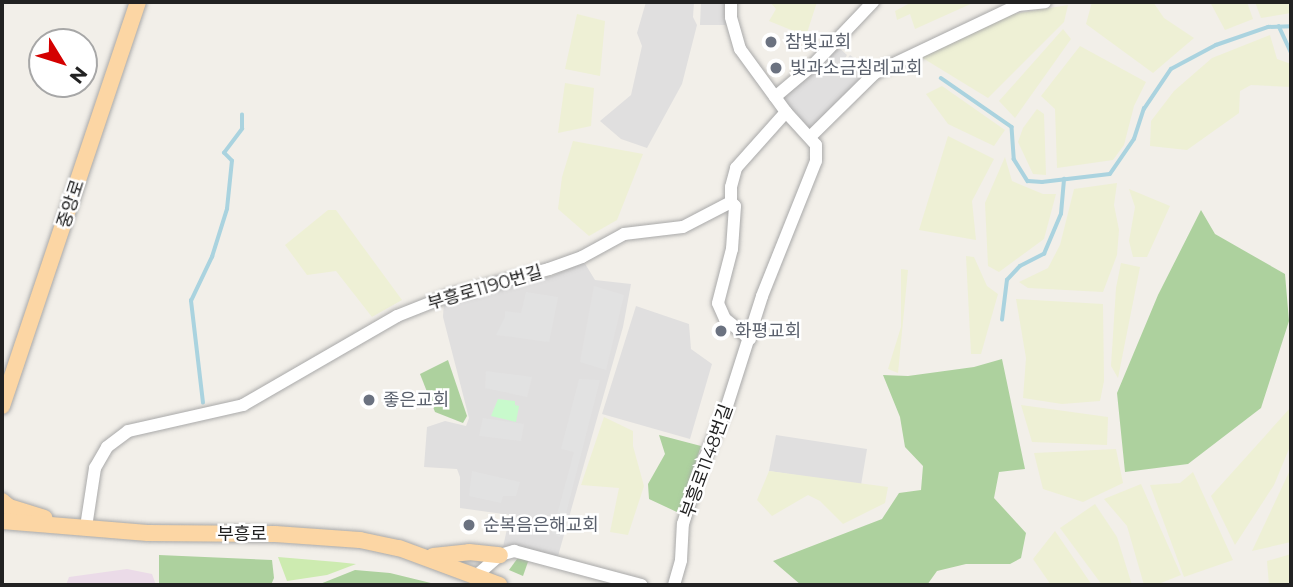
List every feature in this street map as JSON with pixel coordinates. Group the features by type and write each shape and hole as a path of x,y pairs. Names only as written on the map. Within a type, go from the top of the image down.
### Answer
{"main road":[{"name":"중앙로","path":"2,406 138,2"},
{"path":"2,419 8,390"},
{"path":"2,501 9,507 66,526"},
{"name":"부흥로","path":"2,521 148,533 326,537 399,548 499,585"},
{"path":"424,556 469,552 500,555"}],"street":[{"path":"731,2 731,17 740,49 786,112 810,137 875,73 1018,5 1045,2"},
{"path":"775,97 814,64 873,2"},
{"path":"750,339 724,319 718,303 732,249 735,206 731,202 736,168 786,112"},
{"name":"부흥로1148번길","path":"674,585 681,560 683,524 750,339 762,296 812,177 816,145 810,137"},
{"name":"부흥로1190번길","path":"86,527 95,468 107,447 128,431 243,405 397,316 450,295 549,270 582,257 624,234 683,227 731,202"},
{"path":"477,575 500,555 514,551 538,555 642,585"}],"shaded area":[{"path":"646,2 694,2 693,17 697,25 682,84 647,148 621,139 600,121 631,95 642,46 637,33"},
{"path":"701,2 728,2 726,25 700,25"},
{"path":"835,44 847,55 838,71 850,55 870,70 811,131 783,99"},
{"path":"584,262 595,280 631,284 623,327 558,556 503,547 510,515 460,508 460,477 457,469 424,467 427,427 445,421 466,426 469,418 443,317 444,300 552,276"},
{"path":"594,286 624,295 606,370 580,362"},
{"path":"526,292 558,297 549,342 496,335 505,317 505,311 521,313"},
{"path":"636,306 689,324 691,349 712,364 690,439 602,414"},
{"path":"486,371 532,377 527,397 485,388"},
{"path":"579,379 600,380 560,537 552,533 574,452 561,449"},
{"path":"483,418 524,424 521,441 479,436"},
{"path":"776,435 867,449 861,485 769,471"},
{"path":"472,471 520,482 516,496 503,496 501,503 469,496"},
{"path":"127,569 152,574 156,585 66,585 69,577"}],"green space":[{"path":"770,2 817,2 806,36 769,21 776,9"},
{"path":"912,2 975,2 915,29 910,14 897,20 895,11"},
{"path":"1092,2 1153,2 1164,18 1194,38 1153,73 1086,24"},
{"path":"1210,2 1247,2 1253,19 1225,30"},
{"path":"1255,2 1291,2 1291,13 1261,18"},
{"path":"1068,5 1064,22 988,98 921,57 1013,14"},
{"path":"577,14 605,21 600,76 565,69"},
{"path":"1063,29 1071,39 1015,118 999,101"},
{"path":"1270,35 1277,59 1291,64 1291,87 1251,85 1240,91 1239,113 1187,150 1150,146 1151,121 1174,91 1212,58"},
{"path":"1080,46 1146,82 1134,106 1124,145 1113,160 1057,168 1055,109 1041,96"},
{"path":"565,83 594,88 591,126 558,133"},
{"path":"942,86 1005,130 994,146 948,124 926,94"},
{"path":"1037,109 1044,114 1046,175 1033,174 1018,142 1023,128"},
{"path":"948,136 994,159 972,201 976,240 919,230"},
{"path":"573,141 643,154 617,220 589,236 558,209 562,177"},
{"path":"1005,157 1012,181 1043,194 1056,194 1044,239 999,272 988,266 985,203"},
{"path":"1117,183 1114,205 1119,230 1117,255 1103,292 1028,288 1019,282 1048,268 1060,245 1074,189"},
{"path":"1129,189 1170,206 1147,257 1133,257 1129,241 1135,207"},
{"path":"328,210 336,210 402,300 372,317 336,271 307,275 285,245"},
{"path":"1201,210 1215,234 1285,274 1289,321 1261,408 1188,464 1125,472 1117,393 1158,295"},
{"path":"966,256 974,257 987,286 998,294 981,354 971,354"},
{"path":"1121,263 1140,267 1118,378 1111,366 1116,288"},
{"path":"901,269 908,270 898,373 888,369 901,327"},
{"path":"1016,299 1103,304 1104,381 1100,401 1062,404 1023,398 1026,358"},
{"path":"1002,359 1025,469 999,472 994,498 1026,533 1021,558 1010,564 966,564 937,571 927,585 801,585 773,561 882,519 899,493 921,490 923,466 905,447 900,417 883,375 908,376 974,367"},
{"path":"448,360 467,416 463,423 435,412 420,374"},
{"path":"498,399 515,401 515,405 519,406 516,422 491,416"},
{"path":"1021,405 1108,417 1107,445 1032,442"},
{"path":"1291,407 1291,444 1274,485 1235,545 1211,496"},
{"path":"604,417 633,431 633,446 644,486 628,535 610,532 619,488 581,485"},
{"path":"659,435 701,446 679,513 649,499 648,484 665,454"},
{"path":"1116,449 1123,483 1083,502 1043,489 1034,453"},
{"path":"1291,468 1291,542 1252,551"},
{"path":"769,471 888,487 885,503 843,524 820,501 808,495 772,516 757,500"},
{"path":"1193,472 1233,560 1184,577 1150,485 1180,483"},
{"path":"1141,484 1181,575 1156,585 1144,585 1127,526 1104,499"},
{"path":"1095,504 1117,537 1132,585 1102,585 1060,528"},
{"path":"1055,531 1092,585 1051,585 1033,559"},
{"path":"1291,554 1291,585 1269,585 1267,561"},
{"path":"159,555 272,560 274,578 271,585 159,585"},
{"path":"278,557 356,564 327,575 287,581"},
{"path":"517,559 529,559 523,576 509,570"},
{"path":"355,570 390,573 439,585 286,585 320,584"}],"waterway":[{"path":"1279,26 1291,52"},
{"path":"941,78 1012,127 1014,159 1028,181 1042,182 1110,174 1134,139 1144,109 1171,69 1216,45 1268,27 1291,26"},
{"path":"203,403 191,301 212,257 227,209 232,161 224,153 242,129 242,115"},
{"path":"1002,320 1007,280 1020,266 1044,254 1061,214 1064,179"}],"place":[{"name":"참빛교회","path":"771,42"},
{"name":"빛과소금침례교회","path":"776,68"},
{"name":"화평교회","path":"721,331"},
{"name":"좋은교회","path":"369,400"},
{"name":"순복음은해교회","path":"469,525"}]}
